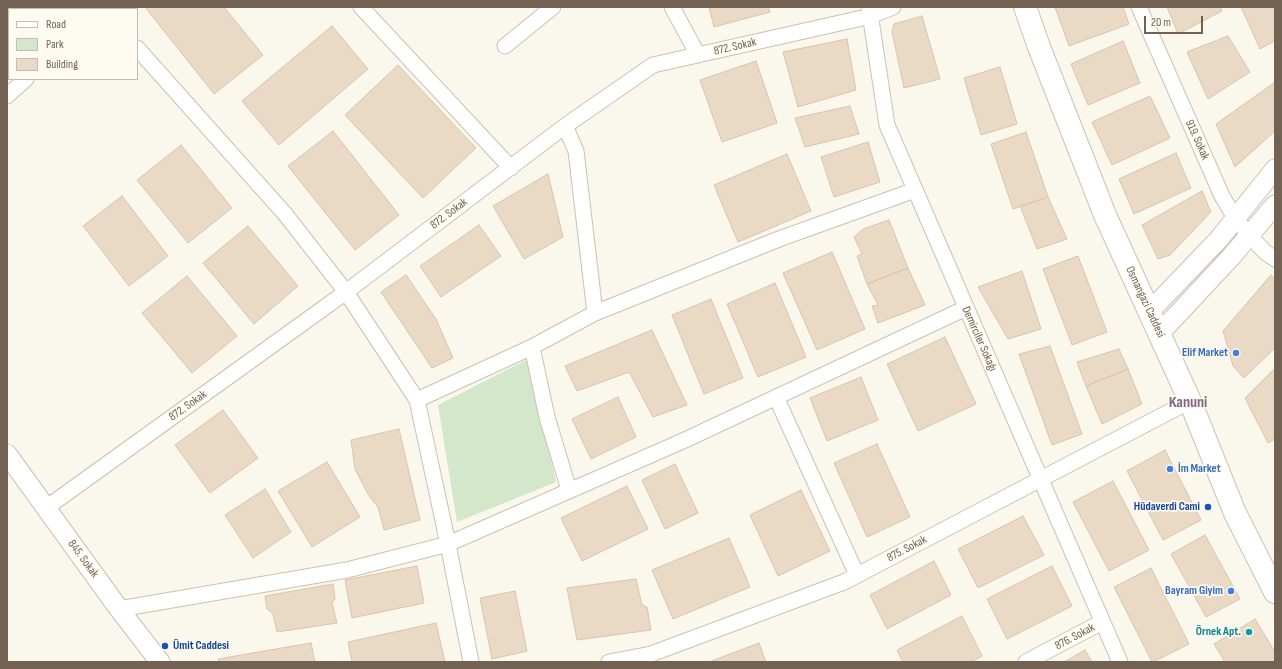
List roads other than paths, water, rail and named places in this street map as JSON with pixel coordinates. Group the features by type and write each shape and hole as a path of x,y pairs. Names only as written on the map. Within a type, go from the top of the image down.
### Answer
{"main road":[{"name":"Osmangazi Caddesi","path":"1025,7 1105,215 1190,400 1235,513 1275,592"}],"street":[{"path":"361,7 511,168"},
{"path":"505,46 553,7"},
{"path":"672,7 698,55"},
{"name":"872. Sokak","path":"46,508 346,292 565,126 653,65 870,11 893,7"},
{"name":"919. Sokak","path":"1139,7 1222,196 1235,218 1249,235 1265,252 1275,259"},
{"name":"Demirciler Sokağı","path":"870,11 887,125 1120,662"},
{"path":"138,49 285,214 346,292 417,400 448,544 471,662"},
{"path":"7,96 25,80"},
{"path":"565,126 576,151 595,313"},
{"path":"1150,311 1219,239 1275,169"},
{"path":"417,400 532,347 595,313 779,239 915,190"},
{"path":"1160,334 1275,205"},
{"path":"119,609 347,570 448,544 685,440 966,308"},
{"path":"532,347 547,417 569,490"},
{"path":"776,397 857,576"},
{"name":"875. Sokak","path":"608,662 652,658 844,582 1190,400"},
{"name":"845. Sokak","path":"7,454 119,609 160,662"},
{"name":"876. Sokak","path":"1026,662 1102,622"}],"place":[{"name":"Elif Market","path":"1236,353"},
{"name":"İm Market","path":"1170,469"},
{"name":"Hüdaverdi Cami","path":"1208,507"},
{"name":"Bayram Giyim","path":"1231,591"},
{"name":"Örnek Apt.","path":"1249,632"},
{"name":"Ümit Caddesi","path":"165,646"}],"district":[{"name":"Kanuni","path":"1188,403"}]}
